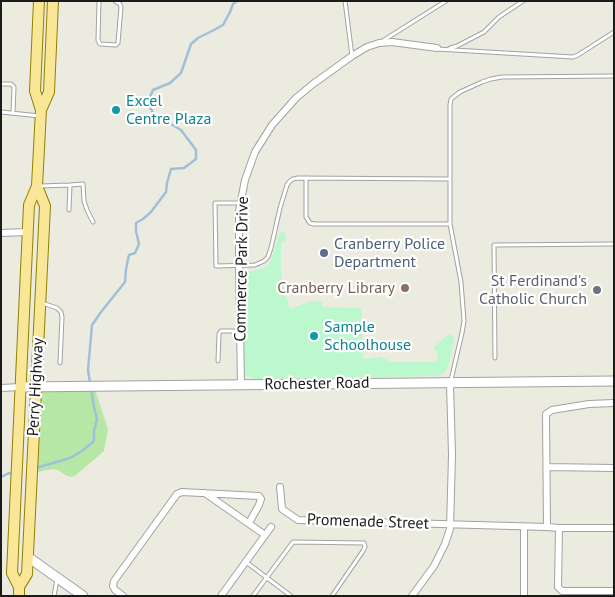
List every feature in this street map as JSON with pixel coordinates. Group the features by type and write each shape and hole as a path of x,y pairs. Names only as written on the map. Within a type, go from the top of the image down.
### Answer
{"main road":[{"name":"Perry Highway","path":"38,1 35,91 41,113"},
{"name":"Perry Highway","path":"19,591 12,573 27,232 29,205 37,186 41,113 49,92 53,1"},
{"name":"Perry Highway","path":"19,591 27,574 40,302 44,206 37,186"}],"street":[{"name":"Commerce Park Drive","path":"241,385 240,203 245,180 255,152 272,125 296,98 367,47 392,42 437,48"},
{"path":"1,233 27,232"},
{"name":"Rochester Road","path":"20,387 614,381"},
{"path":"412,596 434,566 450,529 452,455 450,383"},
{"path":"1,388 20,387"},
{"path":"547,528 546,414 561,408 614,403"},
{"path":"547,467 614,468"},
{"name":"Promenade Street","path":"280,487 282,509 298,520 450,524"},
{"path":"123,596 115,590 113,586 114,581 173,498 182,492 259,496 261,499 259,504 248,523"},
{"path":"205,492 265,535"},
{"path":"450,524 547,528 614,528"},
{"path":"221,596 271,527"},
{"path":"524,527 524,596"},
{"path":"559,528 558,587 562,591 614,591"},
{"path":"28,557 83,596"}],"lane":[{"path":"99,1 98,40 100,44 116,45 118,42 121,7 115,1"},
{"path":"345,1 352,56"},
{"path":"379,44 446,1"},
{"name":"Commerce Park Drive","path":"437,48 457,46 484,32 499,17 523,1"},
{"path":"437,48 573,57 614,32"},
{"path":"450,383 464,321 461,282 450,224 451,100 454,96 482,82 502,77 614,76"},
{"path":"1,84 11,84 14,87 13,113"},
{"path":"1,112 41,113"},
{"path":"306,178 306,217 310,223 450,224"},
{"path":"240,203 216,203 216,266 255,265 260,264 268,257 272,248 287,185 293,179 450,179"},
{"path":"69,210 70,184"},
{"path":"37,186 83,184 84,201 93,222"},
{"path":"495,358 494,245 614,244"},
{"path":"40,302 61,312 60,363"},
{"path":"218,361 219,334 221,331 240,331"},
{"path":"253,596 293,542 364,542 365,547 363,551 332,596"},
{"path":"246,562 292,596"},
{"path":"54,596 58,578"},
{"path":"558,587 558,596"}],"green space":[{"path":"283,231 286,235 286,241 281,243 281,273 290,309 311,301 322,302 323,307 361,308 363,359 381,357 388,362 433,362 438,357 434,347 450,334 454,338 448,367 444,373 438,376 256,379 241,374 244,364 243,278 247,271 266,267 271,261 279,234"},
{"path":"94,387 108,429 104,451 72,477 53,469 32,473 36,388"}],"waterway":[{"path":"36,468 70,458 94,441 97,419 88,370 92,325 125,282 129,255 135,253 139,244 136,223 151,212 166,192 171,169 184,168 196,159 196,150 181,130 154,114 149,106 149,99 153,90 170,83 181,73 191,44 198,38 223,25 233,4 237,1"},
{"path":"1,477 14,472"}],"place":[{"name":"Excel Centre Plaza","path":"116,110"},
{"name":"Cranberry Police Department","path":"324,253"},
{"name":"Cranberry Library","path":"405,288"},
{"name":"St Ferdinand's Catholic Church","path":"597,290"},
{"name":"Sample Schoolhouse","path":"314,336"}]}
